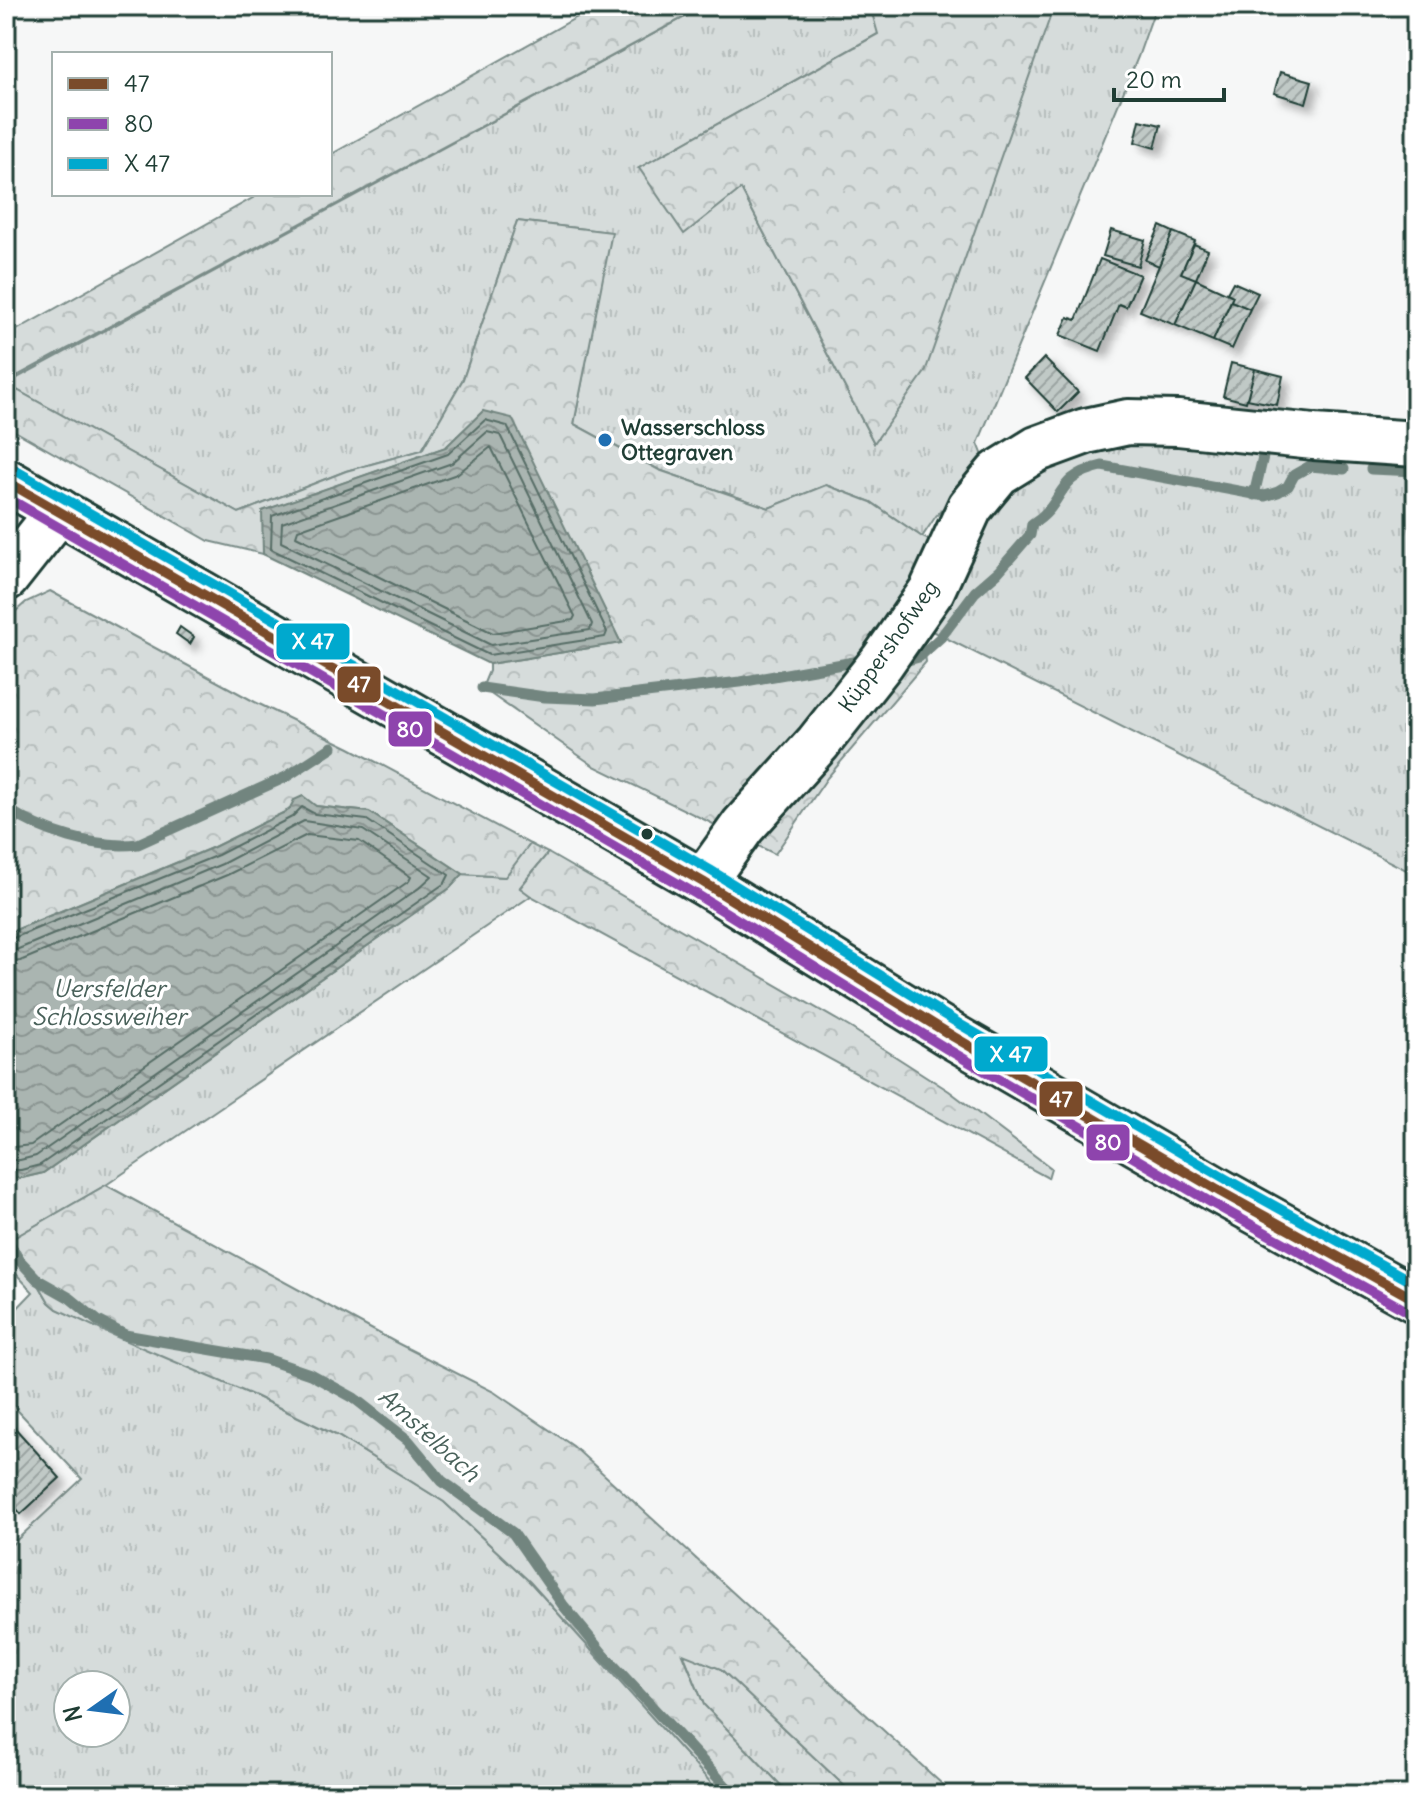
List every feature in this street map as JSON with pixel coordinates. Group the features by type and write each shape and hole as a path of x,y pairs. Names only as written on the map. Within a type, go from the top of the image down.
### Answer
{"main road":[{"name":"Küppershofweg","path":"703,882 743,826 818,743 882,662 932,590 970,507 998,473 1037,449 1086,431 1128,422 1178,423 1416,444"},
{"path":"6,481 703,882 967,1044 1219,1191 1416,1300"},
{"path":"6,578 59,511"}],"green space":[{"path":"597,6 705,6 6,382 6,336 256,196 332,196 332,154"},
{"path":"705,6 870,6 879,33 639,168 741,189 874,443 1054,6 1156,6 1138,57 978,443 985,461 936,516 922,537 871,502 826,485 769,508 659,470 574,424 611,232 517,221 463,379 422,450 346,471 239,513 6,384"},
{"path":"870,6 1054,6 925,372 874,443 741,189 684,234 639,168 878,34"},
{"path":"517,221 612,232 574,424 659,470 769,508 826,485 871,502 922,537 959,554 922,628 926,662 827,778 775,854 594,766 482,688 489,664 621,643 556,513 483,411 446,447 263,511 263,554 209,541 6,426 6,384 239,513 346,471 422,450 463,379"},
{"path":"1175,437 1416,456 1416,875 926,628 973,531 1005,494 1033,475 1070,458"},
{"path":"50,591 255,702 350,748 530,844 505,877 463,874 369,812 316,806 289,810 214,847 6,934 6,620 26,602"},
{"path":"530,844 548,853 520,887 531,896 106,1185 12,1239 49,1302 57,1309 338,1436 444,1502 530,1582 722,1795 6,1795 6,1550 82,1479 6,1398 6,1320 33,1292 6,1263 6,1178 43,1173 450,888 463,874 504,877"},
{"path":"548,853 851,1028 949,1091 1051,1168 1048,1178 531,896 520,888"},
{"path":"106,1185 395,1342 494,1392 573,1446 954,1795 854,1795 721,1669 683,1654 704,1705 790,1795 722,1795 530,1582 444,1502 338,1436 255,1396 110,1334 57,1309 49,1302 12,1239"},
{"path":"683,1653 721,1669 854,1795 790,1795 704,1705"}],"water":[{"path":"483,411 512,418 621,643 489,664 263,554 262,511 446,447"},
{"name":"Uersfelder Schlossweiher","path":"303,796 316,806 369,812 463,874 450,888 43,1173 6,1178 6,934 214,847 289,810 294,800"}],"building":[{"path":"1280,72 1312,81 1306,103 1274,93"},
{"path":"1140,120 1161,125 1155,148 1135,142"},
{"path":"1160,226 1173,232 1159,266 1145,260"},
{"path":"1111,230 1145,240 1138,266 1103,256"},
{"path":"1173,232 1195,241 1181,273 1196,279 1175,325 1140,311"},
{"path":"1194,244 1208,250 1196,279 1181,273"},
{"path":"1100,259 1140,275 1126,307 1119,304 1100,351 1060,335 1068,317 1076,320"},
{"path":"1196,279 1233,296 1213,341 1175,325"},
{"path":"1233,282 1258,293 1250,309 1231,301 1233,296 1227,293"},
{"path":"1231,301 1250,309 1232,349 1213,341"},
{"path":"1044,358 1078,392 1058,412 1025,378"},
{"path":"1231,363 1255,369 1246,402 1223,396"},
{"path":"1255,369 1283,376 1277,405 1247,399"},
{"path":"180,627 194,637 190,644 176,634"},
{"path":"6,1418 60,1478 21,1514 6,1497"}],"waterway":[{"path":"1254,495 1265,448"},
{"path":"897,663 919,657 941,637 975,592 998,572 1030,535 1032,524 1051,508 1067,484 1086,471 1102,466 1265,496 1288,486 1294,475 1310,466 1344,469"},
{"path":"1371,469 1416,471"},
{"path":"482,688 545,697 595,699 740,682 865,660"},
{"path":"6,808 69,837 104,844 138,844 286,777 332,747"},
{"name":"Amstelbach","path":"6,1246 38,1280 70,1298 98,1321 125,1335 266,1359 310,1374 354,1398 408,1440 442,1481 513,1533 563,1605 603,1654 734,1795"}],"transit line":[{"path":"13,469 710,870 961,1025 1226,1179 1416,1284"},
{"name":"47","path":"6,481 703,882 954,1037 1219,1191 1416,1300"},
{"name":"80","path":"6,497 696,894 947,1049 1212,1203 1409,1312"}],"place":[{"name":"Wasserschloss Ottegraven","path":"605,440"}]}
